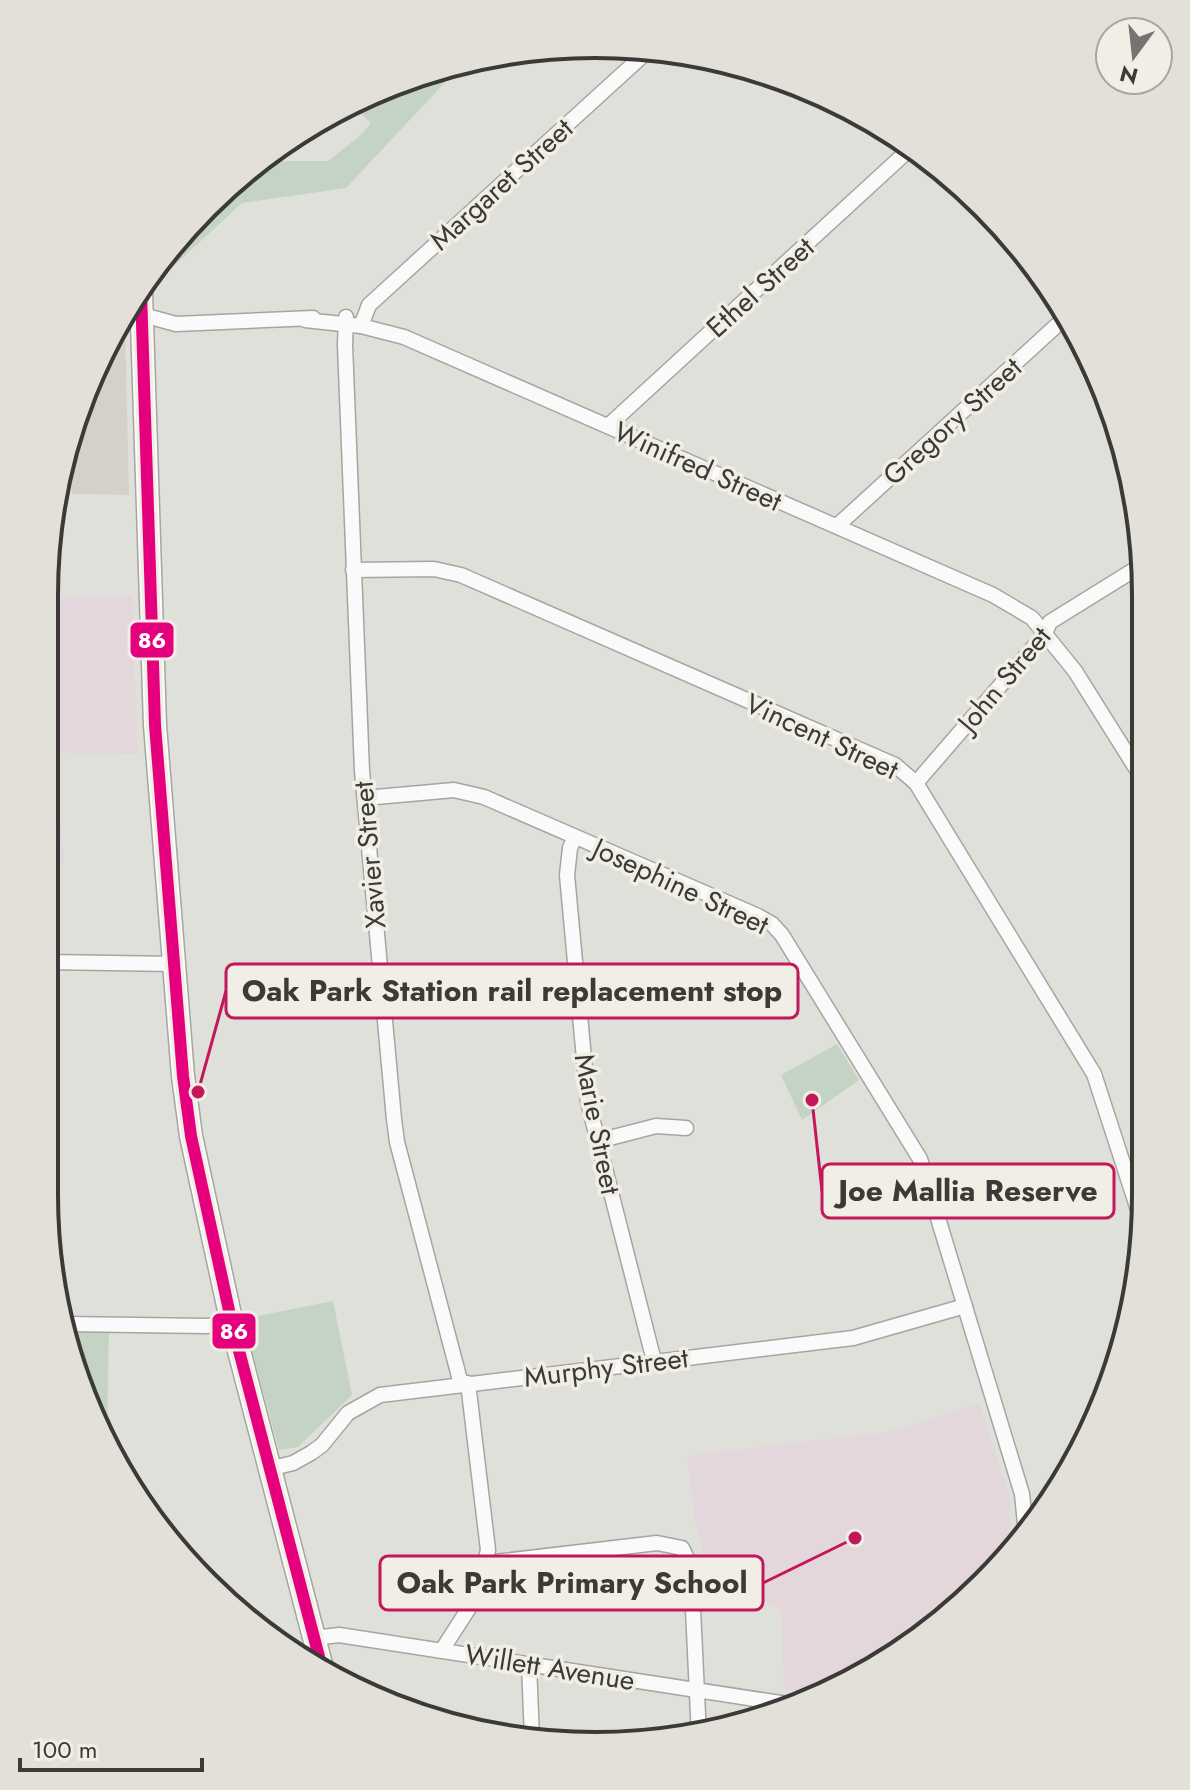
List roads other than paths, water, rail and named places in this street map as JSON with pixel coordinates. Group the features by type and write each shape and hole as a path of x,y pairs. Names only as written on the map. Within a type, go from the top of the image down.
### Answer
{"main road":[{"path":"135,318 155,725 191,1136 232,1324 319,1655"}],"street":[{"name":"Margaret Street","path":"362,322 369,305 638,60"},
{"name":"Ethel Street","path":"608,426 903,156"},
{"name":"Winifred Street","path":"137,315 176,324 305,320 362,322 404,337 993,595 1029,607 1047,629"},
{"name":"Xavier Street","path":"346,321 353,570 365,798 397,1142 464,1384 488,1550 478,1594 442,1650"},
{"name":"Gregory Street","path":"837,526 1058,324"},
{"name":"Vincent Street","path":"353,570 434,569 461,575 895,765 916,783 1094,1074 1132,1191"},
{"name":"John Street","path":"916,783 1047,629 1131,572"},
{"path":"1047,629 1070,656 1075,671 1132,762"},
{"name":"Josephine Street","path":"365,798 441,791 467,792 772,924 782,935 920,1159 1022,1494 1024,1517"},
{"name":"Marie Street","path":"575,837 570,848 567,875 588,1102 654,1361"},
{"path":"58,962 174,964"},
{"path":"598,1141 656,1126 686,1128"},
{"name":"Murphy Street","path":"269,1469 293,1463 311,1453 322,1445 348,1413 380,1395 853,1338 965,1306"},
{"path":"74,1324 232,1324"},
{"path":"486,1563 657,1543 682,1548 691,1567 698,1722"},
{"name":"Willett Avenue","path":"314,1638 339,1635 773,1702"},
{"path":"529,1664 532,1728"}],"place":[{"name":"Oak Park Station rail replacement stop","path":"198,1092"},
{"name":"Joe Mallia Reserve","path":"812,1100"},
{"name":"Oak Park Primary School","path":"855,1538"}]}
